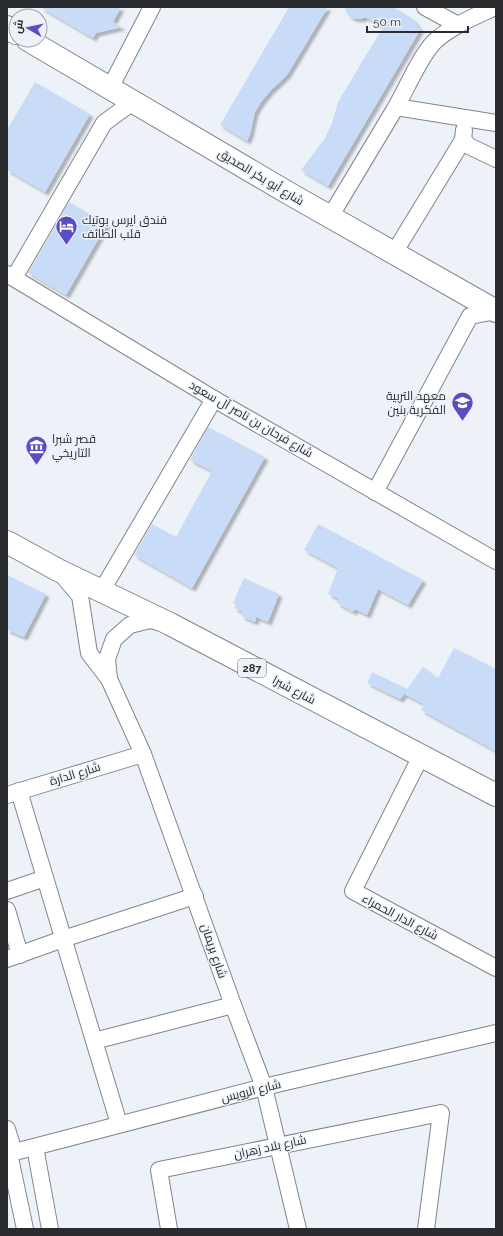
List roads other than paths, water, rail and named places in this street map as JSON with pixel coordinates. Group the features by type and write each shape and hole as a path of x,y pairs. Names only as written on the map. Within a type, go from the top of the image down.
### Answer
{"main road":[{"name":"شارع أبو بكر الصديق","path":"42,48 330,217 496,311"},
{"name":"شارع شبرا","path":"7,542 101,592 170,624 496,795"}],"street":[{"path":"110,88 152,7"},
{"path":"425,7 458,25"},
{"path":"330,217 433,43 446,32 458,25 495,7"},
{"path":"11,276 104,123 134,101"},
{"path":"396,107 496,123"},
{"path":"394,253 463,140 467,118"},
{"path":"463,140 469,146 496,159"},
{"name":"شارع فرحان بن ناصر آل سعود","path":"11,276 214,399 496,561"},
{"path":"375,492 470,316 496,311"},
{"path":"101,592 214,399"},
{"path":"58,570 80,596 89,653 109,679"},
{"path":"109,679 107,658 114,639 130,625 150,620 170,624"},
{"name":"شارع بريمان","path":"109,679 143,754 264,1087 298,1229"},
{"name":"شارع الدارة","path":"13,793 143,754"},
{"name":"شارع الدار الحمراء","path":"421,756 353,891 496,968"},
{"path":"13,793 45,878 119,1124"},
{"path":"7,891 45,878"},
{"path":"7,910 14,957 63,939 195,896"},
{"path":"94,1041 233,1005"},
{"name":"شارع الرويس","path":"10,1153 264,1087 496,1033"},
{"name":"شارع بلاد زهران","path":"169,1229 159,1170 441,1113 422,1228"},
{"path":"7,1129 10,1153 25,1229"},
{"path":"35,1146 50,1229"}],"place":[{"name":"فندق ايرس بوتيك قلب الطائف","path":"66,246"},
{"name":"معهد التربية الفكرية بنين","path":"462,422"},
{"name":"قصر شبرا التاريخي","path":"36,466"}]}
